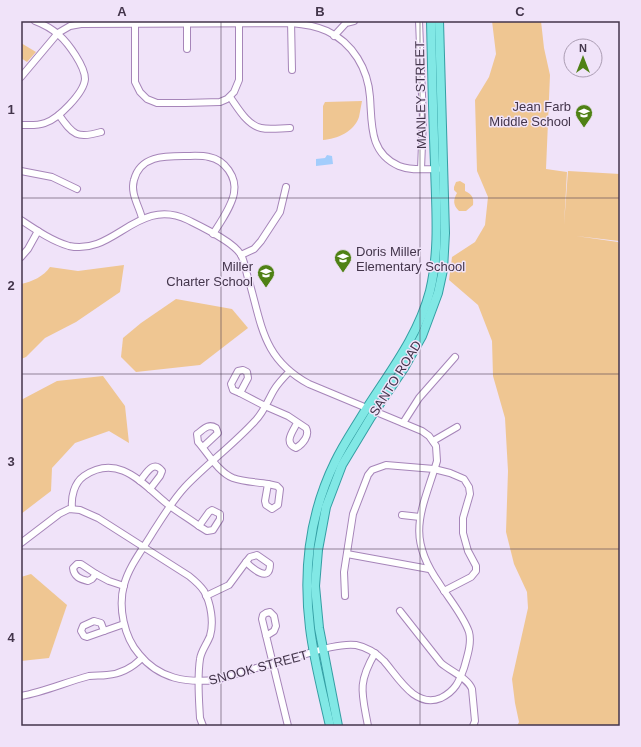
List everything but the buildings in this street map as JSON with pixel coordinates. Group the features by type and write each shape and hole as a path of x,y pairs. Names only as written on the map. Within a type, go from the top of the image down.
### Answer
{"main road":[{"name":"SANTO ROAD","path":"330,726 319,650 319,628 315,586 320,538 326,507 342,465 371,409 404,368 422,336 438,293 443,270 445,234 439,169 431,21"},
{"name":"SANTO ROAD","path":"439,21 439,169"},
{"name":"SANTO ROAD","path":"319,650 338,726"}],"street":[{"path":"21,125 45,123 59,115 79,93 84,84 85,77 73,51 58,34 35,21"},
{"path":"334,36 346,23 354,21"},
{"name":"MANLEY STREET","path":"419,21 423,118 421,169"},
{"path":"135,22 135,82 138,89 145,98 153,102 185,103 224,101 236,90 239,80 239,22"},
{"path":"21,78 62,29 70,26 81,24 135,22 291,22 309,25 327,31 334,36 355,55 362,67 367,80 370,96 371,130 376,144 382,153 399,166 409,169 439,169"},
{"path":"187,22 187,49"},
{"path":"291,22 292,70"},
{"path":"230,97 248,120 254,125 264,128 290,128"},
{"path":"59,115 71,130 78,135 86,136 101,132"},
{"path":"142,218 134,194 133,180 138,170 144,164 152,158 162,156 209,157 218,160 227,167 234,182 232,201 213,234"},
{"path":"21,171 52,178 77,189"},
{"path":"241,255 254,249 261,241 280,212 286,187"},
{"path":"21,220 38,231 70,246 88,246 106,240 142,218 160,215 187,220 229,243 241,255 267,341 276,358 299,378 309,384 422,431 433,441 457,427"},
{"path":"21,257 28,249 38,231"},
{"path":"403,423 419,398 455,357"},
{"name":"SNOOK STREET","path":"290,371 274,389 260,415 254,422 184,488 170,506 133,565 124,586 122,604 124,624 136,651 155,669 170,677 186,681 199,682 216,680 319,650 356,645 366,648 384,661 399,681 416,695 424,698 437,699 449,694 454,689 461,677 469,649 469,634 464,621 429,569 422,550 419,533 420,517 437,454 436,446 433,441"},
{"path":"240,393 265,406 283,413 297,423"},
{"path":"203,447 223,472 232,477 268,484"},
{"path":"345,596 344,572 353,514 363,486 372,470 386,465 434,469 461,477 469,487 470,494 463,518 463,532 468,551 476,566 476,571 472,577 444,591"},
{"path":"140,481 152,467 156,466 159,468 162,471 160,476 150,489"},
{"path":"72,508 72,497 76,486 82,477 93,470 103,467 112,467 129,474 140,481 170,506 199,526"},
{"path":"21,543 58,514 72,508 86,512 144,547 196,582 206,596 212,626 210,637 200,656 200,718 203,726"},
{"path":"402,515 420,517"},
{"path":"347,554 429,569"},
{"path":"206,596 229,585 246,562"},
{"path":"96,574 109,582 124,586"},
{"path":"400,611 441,663 471,684 475,721 473,726"},
{"path":"104,631 124,624"},
{"path":"266,636 288,726"},
{"path":"368,726 362,688 364,673 374,653"},
{"path":"21,696 55,688 90,676 121,673 132,667 142,658"}],"shaded area":[{"path":"492,21 541,21 544,48 550,75 546,169 567,172 564,225 568,171 620,174 620,244 619,241 576,236 618,242 620,246 620,726 517,726 519,722 512,679 528,608 527,592 514,564 506,532 508,471 505,418 493,376 492,341 478,305 449,280 452,257 475,242 485,225 488,197 477,171 475,100 489,77 496,54"},
{"path":"21,43 36,52 27,62 21,58"},
{"path":"362,101 357,122 349,131 334,138 323,140 323,106 325,102"},
{"path":"460,181 465,184 465,191 472,196 473,200 473,205 466,211 459,211 454,200 457,193 454,190 454,187 456,182"},
{"path":"124,265 120,292 76,322 45,338 26,357 21,359 21,284 37,278 50,267 78,271"},
{"path":"176,299 232,309 248,328 200,365 136,372 121,357 123,338 141,323"},
{"path":"103,376 125,406 129,443 109,431 75,443 52,468 51,491 21,514 21,400 57,381"},
{"path":"31,574 67,605 49,658 21,661 21,577"}],"water":[{"path":"327,155 332,156 333,164 316,166 316,159 325,158"}],"place":[{"name":"Jean Farb Middle School","path":"584,128"},
{"name":"Doris Miller Elementary School","path":"343,273"},
{"name":"Miller Charter School","path":"266,288"}]}
